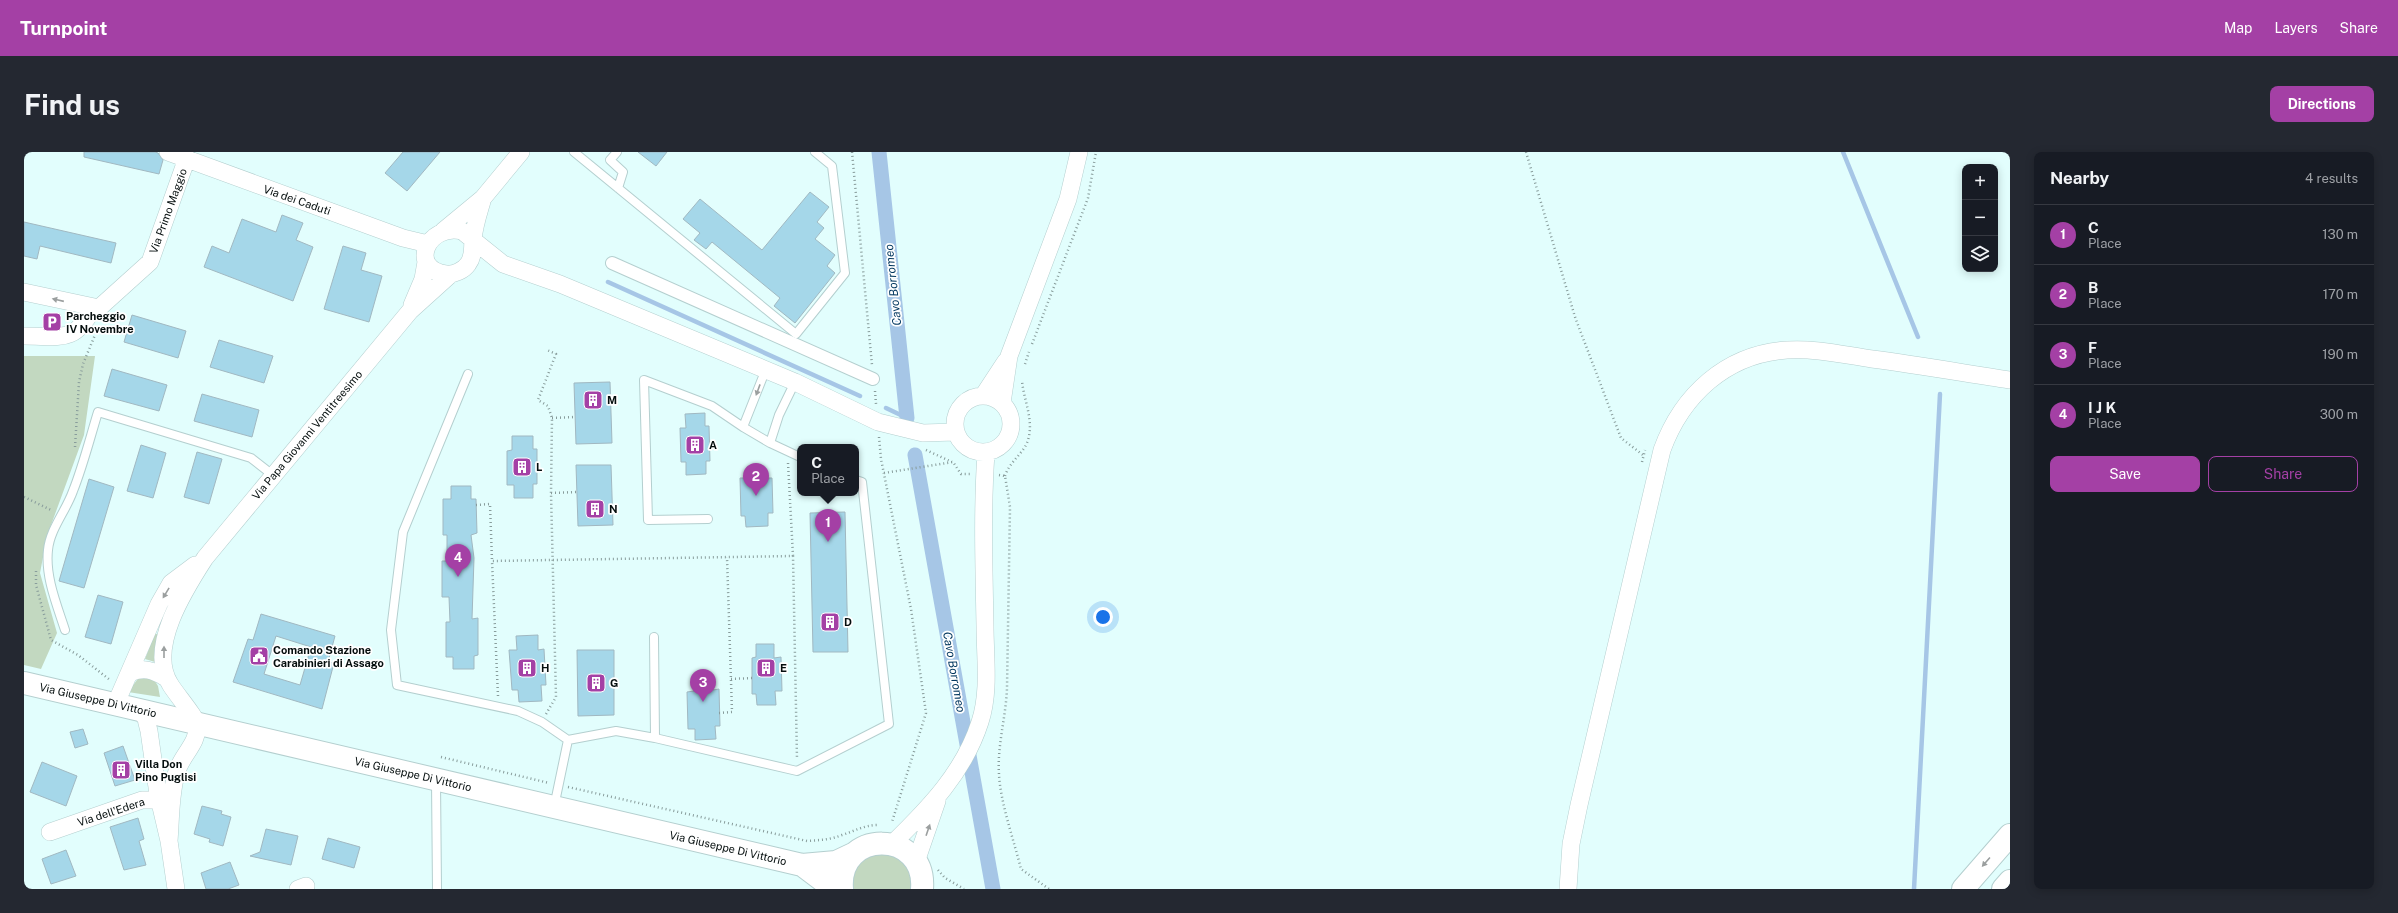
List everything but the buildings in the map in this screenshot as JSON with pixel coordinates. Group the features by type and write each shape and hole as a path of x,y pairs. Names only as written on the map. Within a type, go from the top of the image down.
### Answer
{"main road":[{"name":"Via Giuseppe Di Vittorio","path":"24,683 116,703 436,780 802,865 836,862 870,844 888,831"},
{"path":"888,831 907,851 919,873 940,889"},
{"path":"1963,889 2010,835"},
{"path":"842,889 842,874 846,864 854,853"},
{"name":"Via Giuseppe Di Vittorio","path":"802,865 834,889"},
{"path":"2003,889 2010,881"}],"street":[{"name":"Via dei Caduti","path":"168,152 189,155 265,188 403,238 428,244"},
{"path":"504,264 456,272 438,273 431,269 426,262 425,255 432,237 443,231 483,198 521,152"},
{"path":"1002,403 983,396 966,401 960,408 956,415 955,432 960,441 967,448 986,453 1002,445 1011,429 1011,419 1002,403 1009,356 1068,199 1079,152"},
{"name":"Via Primo Maggio","path":"93,308 98,308 150,262 189,155"},
{"path":"456,272 468,264 472,255 473,241 483,198"},
{"path":"443,231 462,231 504,264 560,284 795,382 878,422 892,427 923,433 955,432"},
{"name":"Via Papa Giovanni Ventitreesimo","path":"410,311 423,279 426,262"},
{"path":"612,263 873,379"},
{"name":"Via Papa Giovanni Ventitreesimo","path":"166,678 164,642 186,587 205,558 410,311 456,272"},
{"path":"24,292 93,308 78,330 69,336 24,336"},
{"path":"1568,889 1571,844 1579,805 1660,458 1667,436 1683,406 1700,388 1731,366 1756,356 1786,350 1814,351 2010,380"},
{"path":"983,396 1009,356"},
{"path":"919,873 938,798 952,778 979,724 986,681 983,495 986,453"},
{"name":"Via Papa Giovanni Ventitreesimo","path":"116,703 159,604 171,583 205,558"},
{"path":"130,673 144,669 153,670 166,678 197,723 194,742 182,758 166,800"},
{"path":"140,709 146,719 166,800 176,889"},
{"path":"152,748 159,757 166,759 182,758"},
{"path":"888,831 938,798"},
{"name":"Via dell'Edera","path":"50,832 142,800 166,800"}],"lane":[{"path":"574,152 796,334 845,273 832,166 815,152"},
{"path":"617,152 610,160 623,172 618,188"},
{"path":"742,427 766,370"},
{"path":"468,374 403,532 391,630 397,685 518,711 542,722 568,740 616,731 655,738 797,771 889,724 862,482 859,481"},
{"path":"708,519 648,520 644,380 712,406 742,427 787,452 797,456"},
{"path":"770,442 777,421 795,382"},
{"path":"65,630 54,594 48,562 48,549 53,533 73,492 98,412 251,458 274,476"},
{"path":"654,637 655,738"},
{"path":"554,807 568,740"},
{"path":"436,780 437,889"}],"path":[{"path":"441,757 807,841 827,840 870,825 888,831 926,713 910,609 884,473 873,379 852,152"},
{"path":"1023,369 1088,198 1096,152"},
{"path":"1526,152 1583,339 1621,438 1643,455"},
{"path":"542,722 556,697 551,493 552,418 548,406 538,400 556,354 547,350"},
{"path":"1005,476 1007,468 1026,446 1029,434 1030,418 1024,398 1021,375"},
{"path":"552,418 575,417"},
{"path":"1642,463 1646,448"},
{"path":"787,452 793,556 797,771"},
{"path":"884,473 930,466"},
{"path":"551,493 577,492"},
{"path":"24,497 51,510"},
{"path":"476,505 490,504 499,707"},
{"path":"492,561 552,558 793,556"},
{"path":"719,713 732,712 727,557"},
{"path":"731,679 752,678"}],"green space":[{"path":"24,356 95,356 84,435 47,536 40,573 57,633 41,669 24,665"},
{"path":"155,633 158,635 155,662 145,659"},
{"path":"140,676 153,678 158,686 160,697 128,692"},
{"path":"878,852 894,856 904,862 910,873 913,889 851,889 851,881 855,870 866,858"}],"waterway":[{"name":"Cavo Borromeo","path":"879,152 907,418"},
{"path":"1843,152 1918,337"},
{"path":"608,282 860,396"},
{"path":"1914,889 1940,394"},
{"path":"886,408 907,418"},
{"name":"Cavo Borromeo","path":"915,455 993,889"}],"place":[{"name":"Parcheggio IV Novembre","path":"52,322"},
{"name":"M","path":"593,400"},
{"name":"A","path":"695,445"},
{"name":"L","path":"522,467"},
{"name":"B","path":"756,496"},
{"name":"N","path":"595,509"},
{"name":"C","path":"828,542"},
{"name":"I J K","path":"458,577"},
{"name":"D","path":"830,622"},
{"name":"Comando Stazione Carabinieri di Assago","path":"259,656"},
{"name":"H","path":"527,668"},
{"name":"E","path":"766,668"},
{"name":"G","path":"596,683"},
{"name":"F","path":"703,702"},
{"name":"Villa Don Pino Puglisi","path":"121,770"}]}
